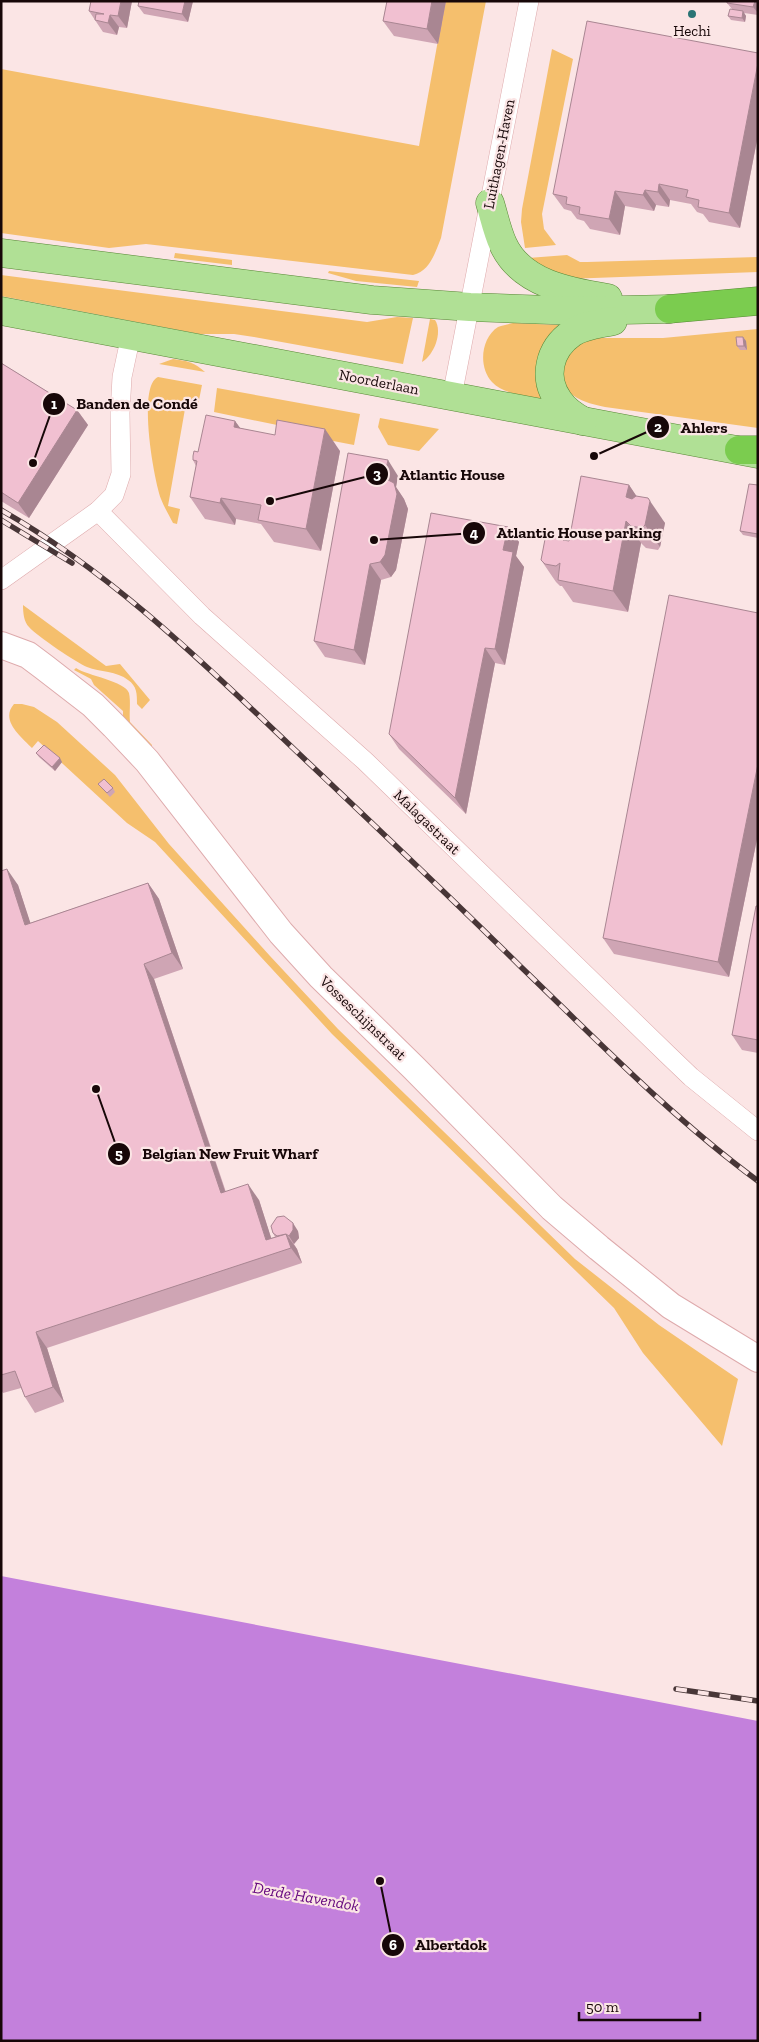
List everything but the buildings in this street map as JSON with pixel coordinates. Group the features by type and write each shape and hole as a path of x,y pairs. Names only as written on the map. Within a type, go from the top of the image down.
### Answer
{"highway":[{"path":"669,309 758,301"}],"main road":[{"path":"490,203 503,245 520,266 536,278 553,287 574,292 669,309"},
{"path":"1,253 362,299 470,307 579,311 669,309"},
{"path":"583,421 570,413 559,402 552,389 549,374 554,351 573,332 586,327 669,309"},
{"name":"Noorderlaan","path":"1,311 751,451"}],"street":[{"name":"Luithagen-Haven","path":"452,396 529,1"},
{"path":"1,580 98,511 114,495 121,474 120,413 122,377 131,335"},
{"name":"Malagastraat","path":"98,511 202,616 364,761 666,1054 758,1130"},
{"name":"Vosseschijnstraat","path":"1,645 28,656 44,666 93,706 114,726 153,768 281,932 314,970 552,1208 671,1306 758,1360"}],"shaded area":[{"path":"445,1 486,1 441,238 431,261 419,273 413,275 146,244 109,248 1,233 1,69 419,146"},
{"path":"552,49 573,59 542,214 544,229 556,245 525,248 521,222 522,209"},
{"path":"175,253 232,260 232,265 174,258"},
{"path":"567,255 580,262 758,257 758,272 566,279 558,278 528,258"},
{"path":"329,271 419,281 417,287 356,281 328,273"},
{"path":"1,275 367,322 397,317 413,318 403,364 234,334 199,334 1,296"},
{"path":"430,319 435,320 438,337 430,354 422,362"},
{"path":"513,323 558,325 560,329 544,400 503,390 492,382 485,369 483,353 488,338 498,327"},
{"path":"758,329 758,428 605,407 572,395 563,386 562,360 569,350 591,338 663,338"},
{"path":"173,359 190,362 205,372 159,364"},
{"path":"158,377 202,385 197,410 185,409 168,506 180,509 177,524 173,523 161,499 151,455 148,415 149,397 152,384"},
{"path":"217,388 360,414 354,445 281,431 282,426 214,412"},
{"path":"380,418 439,429 419,451 388,445 378,427"},
{"path":"23,605 106,666 120,664 150,700 142,709 137,704 137,694 131,682 119,675 82,665 40,636 26,623"},
{"path":"76,668 114,682 126,689 130,696 130,722 152,745 152,750 123,721 123,711 94,685 91,679 74,670"},
{"path":"14,704 34,707 57,722 115,775 169,844 338,1029 575,1259 659,1325 738,1379 722,1446 643,1353 614,1308 332,1034 155,842 127,823 38,741 32,748 22,738 10,722 10,710"}],"water":[{"name":"Derde Havendok","path":"1,1576 758,1721 758,2041 1,2041"}],"railway":[{"path":"1,510 75,557 144,611 177,640 397,847 635,1077 695,1131 758,1181"},
{"path":"1,520 72,563"},
{"path":"676,1689 758,1701"}],"place":[{"name":"Hechi","path":"692,14"},
{"name":"Ahlers","path":"594,456"},
{"name":"Banden de Condé","path":"33,463"},
{"name":"Atlantic House","path":"270,501"},
{"name":"Atlantic House parking","path":"374,540"},
{"name":"Belgian New Fruit Wharf","path":"96,1089"},
{"name":"Albertdok","path":"380,1881"}]}
